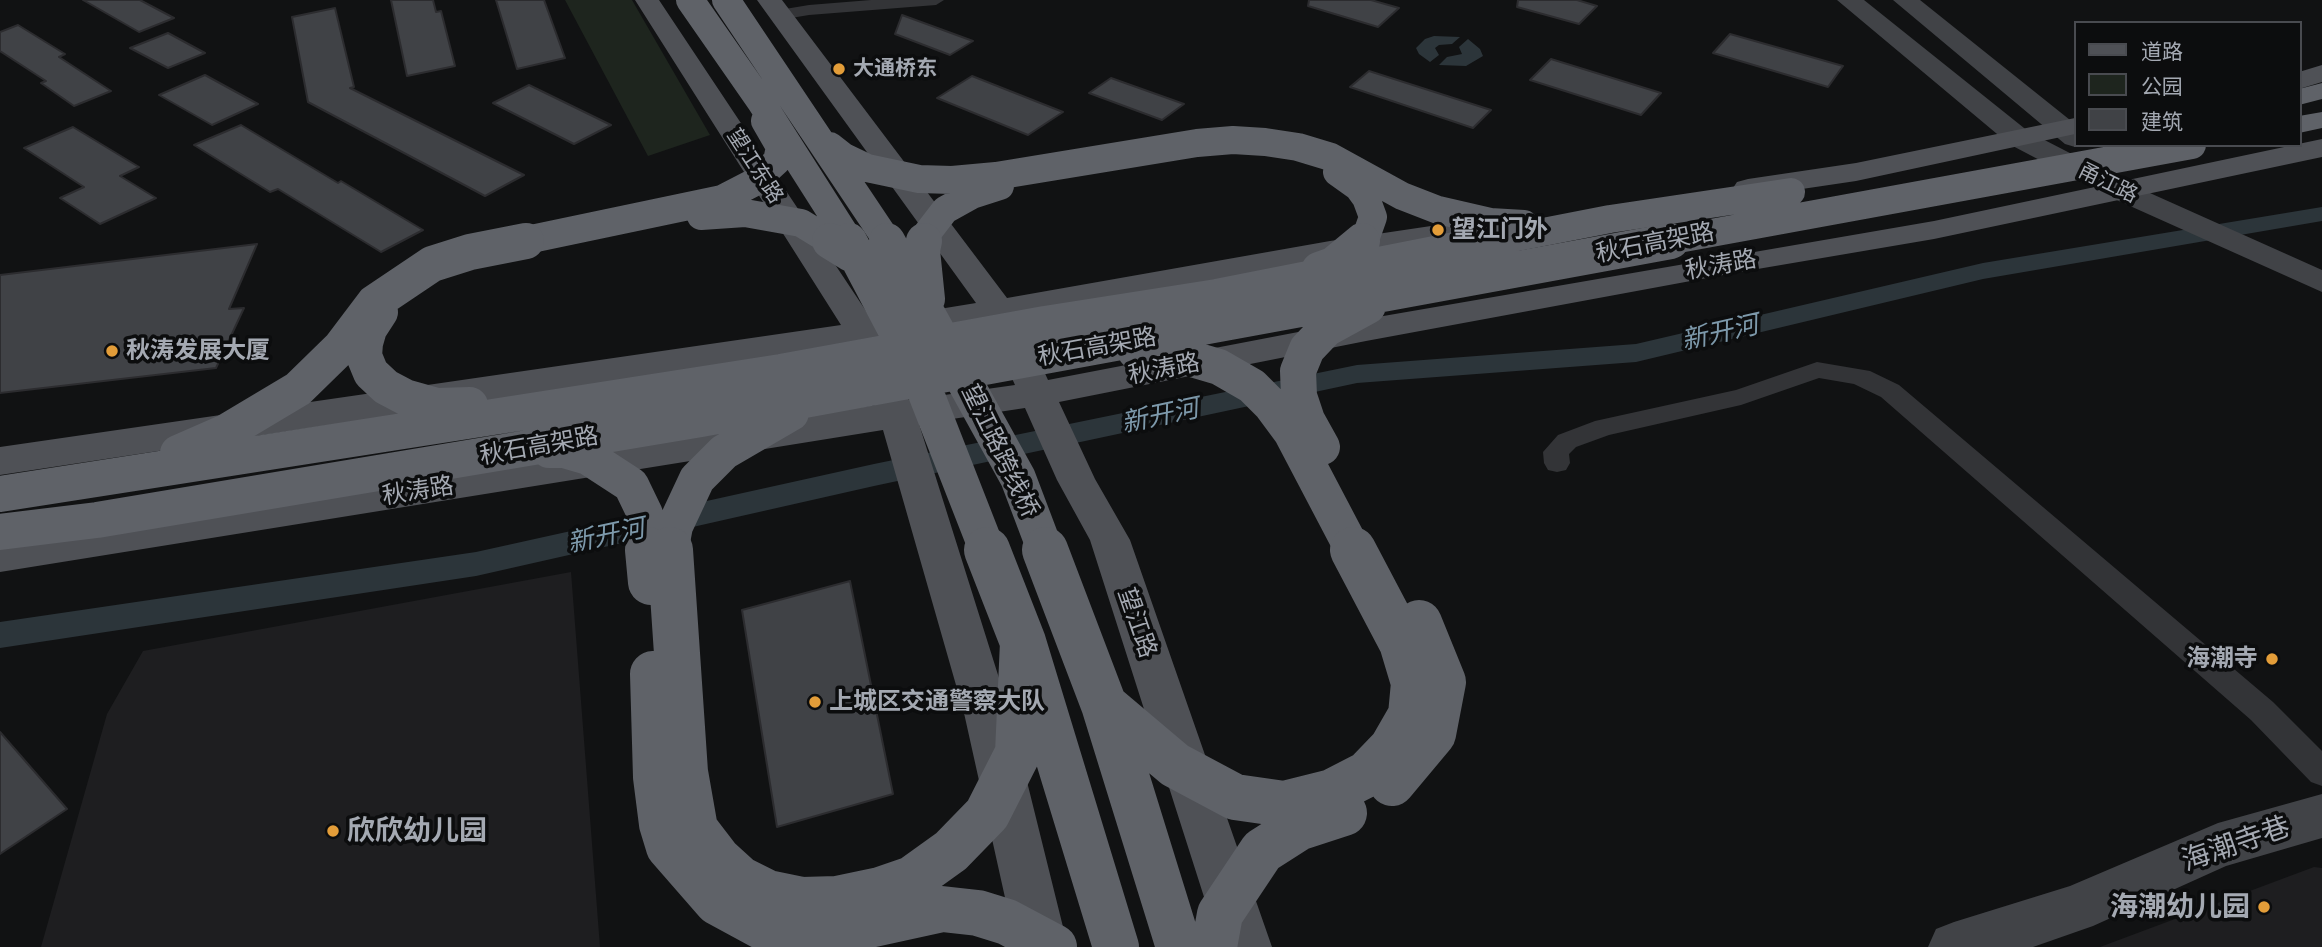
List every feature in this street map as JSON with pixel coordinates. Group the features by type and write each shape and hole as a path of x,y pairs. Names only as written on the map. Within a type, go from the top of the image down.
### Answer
{"highway":[{"name":"望江路跨线桥","path":"690,0 761,102 861,260 916,368 1024,642 1116,947"},
{"name":"望江路跨线桥","path":"726,0 881,229 1018,478 1104,705 1179,947"},
{"path":"2301,97 2322,92"},
{"path":"103,480 197,445 279,402 325,365 374,303 432,264 470,252 697,206 730,195 753,183 777,161 780,147 764,118 761,102"},
{"path":"2301,125 2322,120"},
{"name":"秋石高架路","path":"0,494 781,372 1045,324 1267,288 1610,219 1851,183 2072,134"},
{"path":"823,141 844,157 867,168 919,179 952,180 996,176 1197,144 1233,140 1265,142 1298,147 1331,157 1402,196 1461,216 1527,224 1610,219"},
{"name":"秋石高架路","path":"0,532 97,520 847,392 2181,147"},
{"path":"928,312 922,250 925,236 945,210 960,200 995,187 1020,182 1237,149 1289,154 1327,166 1358,187 1366,198 1373,217 1367,234 1355,249 1333,265 1267,288"},
{"path":"527,410 492,404 437,406 396,393 371,373 364,356 369,329 393,300 428,276 453,265 694,217 745,213 802,223 861,260"},
{"path":"1214,947 1220,914 1262,851 1298,828 1337,817 1398,780 1433,734 1443,682 1418,622 1307,420 1299,396 1298,371 1307,349 1325,329 1349,314 1416,288"},
{"path":"1063,353 1143,351 1185,358 1219,367 1252,386 1291,432 1402,643 1414,683 1411,715 1392,748 1367,774 1332,792 1283,804 1235,797 1175,765 1104,705"},
{"path":"847,392 797,410 724,452 697,479 675,526 670,549 683,744 695,829 718,859 740,879 768,893 802,900 837,899 880,890 912,879 951,851 987,814 1018,753 1024,642"},
{"path":"505,452 564,450 587,457 631,485 645,514 650,563 656,777 662,824 669,847 717,902 763,927 802,934 837,932 942,909 978,913 1007,922 1054,947"}],"main road":[{"name":"望江东路","path":"647,0 863,333"},
{"name":"甬江路","path":"1849,0 2019,138 2253,242 2322,265"},
{"path":"1905,0 2072,134"},
{"path":"774,7 999,311"},
{"path":"2301,80 2322,73"},
{"path":"0,461 863,333 1329,251 1856,172 2019,138 2072,134"},
{"name":"甬江路","path":"2088,147 2133,188"},
{"name":"秋涛路","path":"0,555 681,450 754,436 902,429 1043,403 1379,327 1734,262 1934,230 2322,148"},
{"name":"甬江路","path":"2253,242 2322,282"},
{"name":"望江路","path":"999,311 1076,480 1110,540 1246,947"},
{"path":"863,333 902,429 988,713 1042,947"},
{"name":"海潮寺巷","path":"1954,947 2075,909 2218,846 2322,816"}],"street":[{"path":"774,7 809,10 936,0"},
{"path":"1557,463 1556,452 1567,441 1604,428 1741,397 1816,370 1861,377 1890,391 2262,711 2322,772"}],"shaded area":[{"path":"1434,36 1460,37 1452,44 1435,48 1439,55 1430,62 1419,54 1416,48 1425,39"},
{"path":"1468,39 1480,49 1483,56 1466,66 1439,65 1447,57 1462,54 1459,47"},
{"name":"欣欣幼儿园","path":"571,572 600,947 41,947 107,714 143,651"},
{"name":"海潮幼儿园","path":"2314,867 2322,868 2322,947 2100,947"}],"green space":[{"path":"565,0 632,0 710,135 648,156"}],"building":[{"path":"83,0 140,0 174,18 139,32"},
{"path":"391,0 433,0 436,12 441,11 455,66 407,76"},
{"path":"496,0 544,0 565,58 517,69"},
{"path":"1309,0 1371,0 1399,8 1378,27 1308,6"},
{"path":"1518,0 1577,0 1597,6 1579,24 1517,7"},
{"path":"335,8 354,87 350,88 524,175 485,196 308,102 292,17"},
{"path":"902,15 973,41 950,55 895,34"},
{"path":"18,25 65,54 59,57 111,91 74,106 41,83 46,81 0,51 0,32"},
{"path":"168,33 205,53 168,68 130,48"},
{"path":"1730,34 1843,66 1828,87 1713,53"},
{"path":"1551,59 1661,93 1641,115 1530,80"},
{"path":"1369,71 1491,110 1473,128 1350,87"},
{"path":"205,75 258,104 212,125 159,95"},
{"path":"972,76 1063,112 1028,135 937,98"},
{"path":"1111,78 1184,104 1162,120 1089,93"},
{"path":"529,85 611,125 574,144 493,103"},
{"path":"241,125 423,230 381,252 278,189 270,192 194,145"},
{"path":"73,127 139,167 120,176 156,198 100,224 60,198 84,187 24,148"},
{"path":"257,244 229,309 244,308 216,368 0,393 0,275"},
{"name":"上城区交通警察大队","path":"850,581 893,794 777,827 742,610"},
{"path":"0,732 67,809 0,854"}],"waterway":[{"name":"新开河","path":"0,635 476,564 874,475 1357,374 1636,353 1983,271 2322,214"}],"place":[{"name":"大通桥东","path":"839,69"},
{"name":"望江门外","path":"1438,230"},
{"name":"秋涛发展大厦","path":"112,351"},
{"name":"海潮寺","path":"2272,659"},
{"name":"上城区交通警察大队","path":"815,702"},
{"name":"欣欣幼儿园","path":"333,831"},
{"name":"海潮幼儿园","path":"2264,907"}]}
